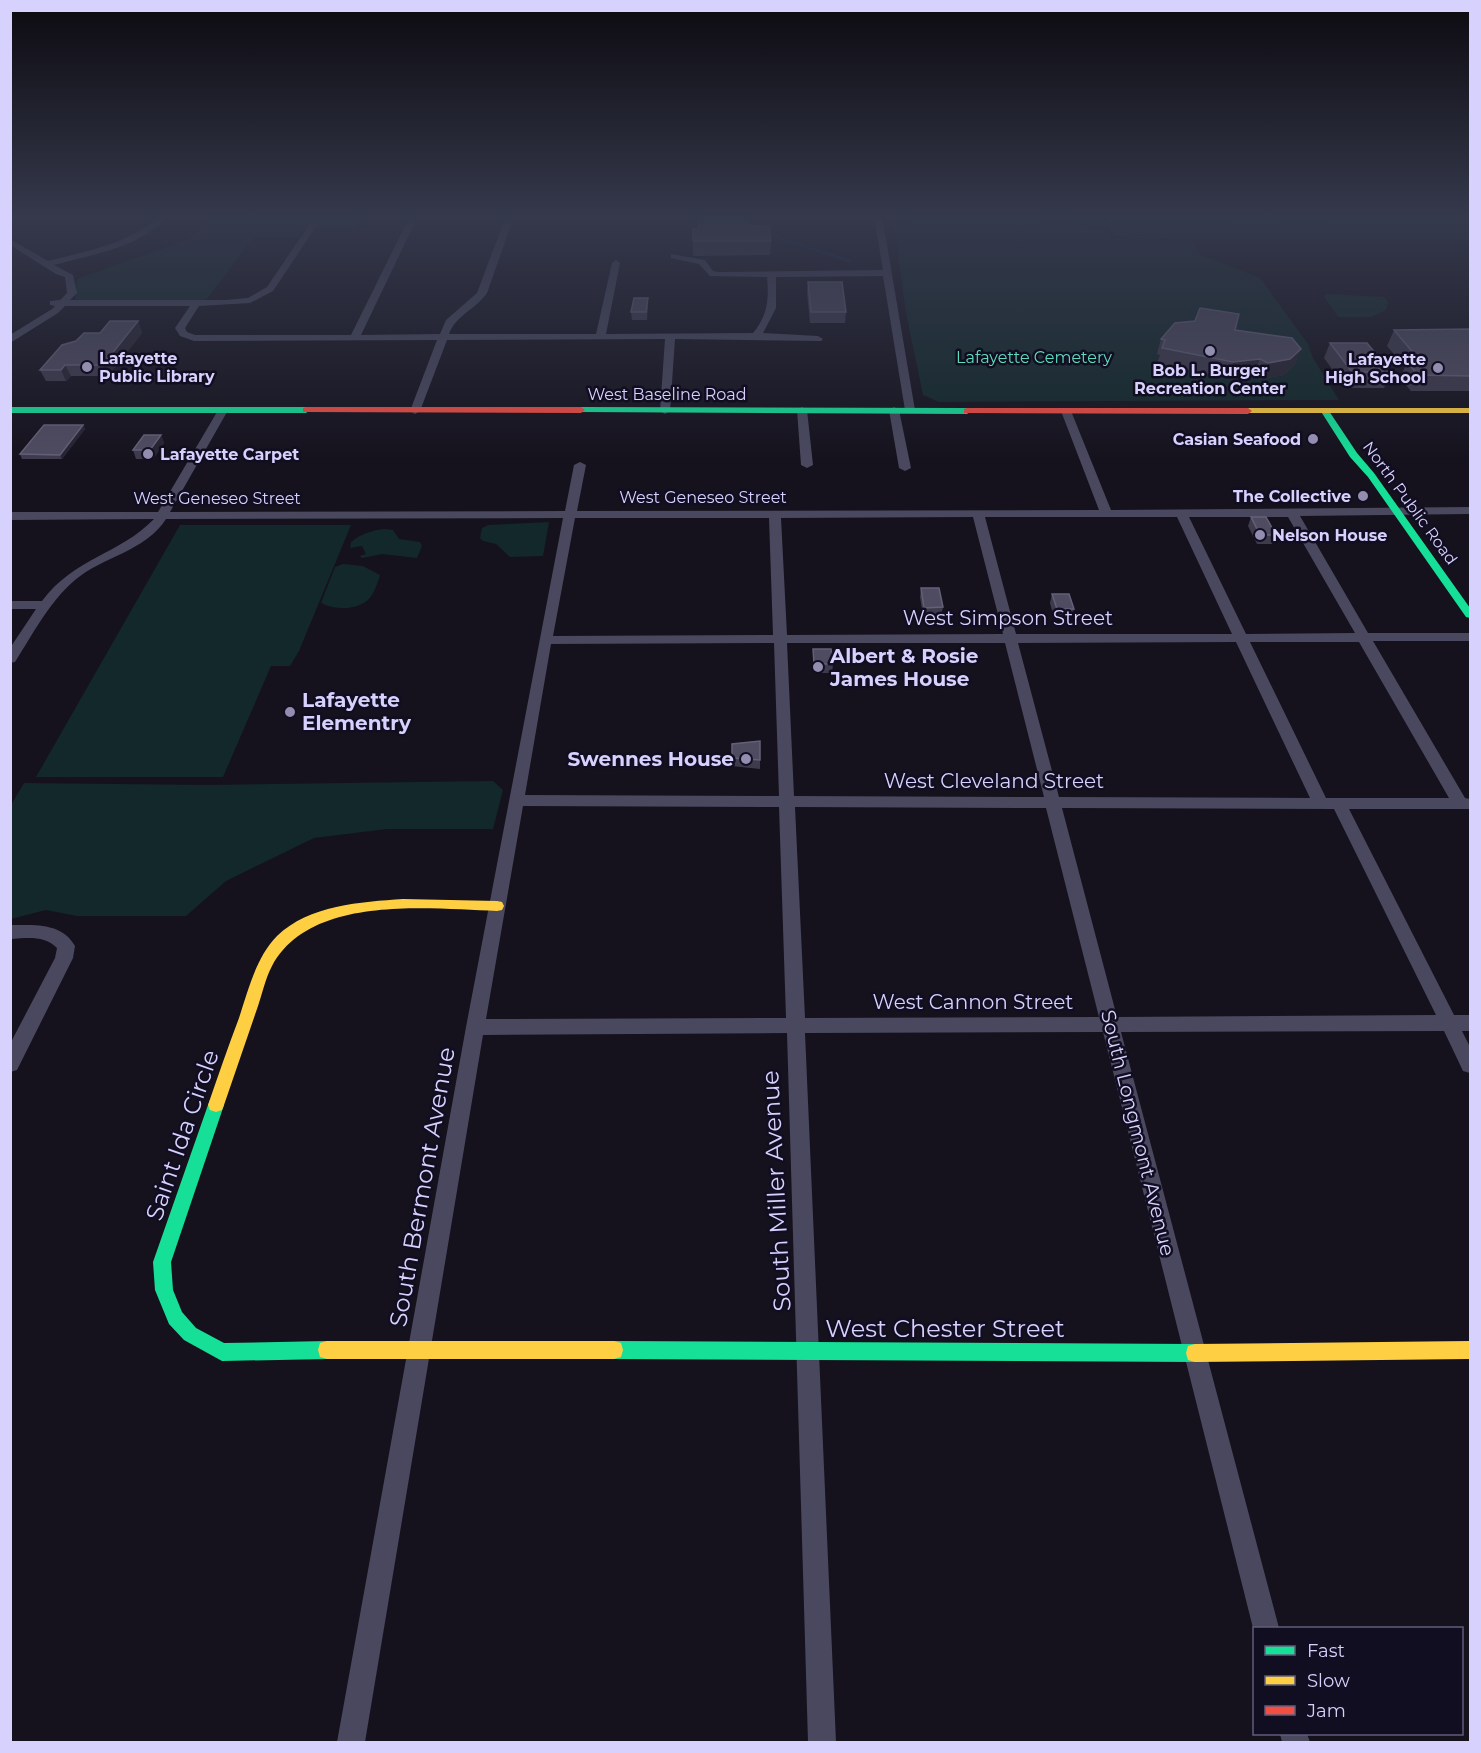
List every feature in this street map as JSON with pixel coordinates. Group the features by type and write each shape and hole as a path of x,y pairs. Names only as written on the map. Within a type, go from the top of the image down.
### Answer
{"main road":[{"name":"West Baseline Road","path":"10,410 222,412 1470,411"},
{"name":"North Public Road","path":"1324,410 1353,455 1360,461 1396,510 1470,615"},
{"name":"Saint Ida Circle","path":"420,1350 222,1352 190,1334 175,1318 164,1290 162,1262 264,967 276,946 300,926 328,913 365,906 497,906"},
{"name":"West Chester Street","path":"420,1350 1194,1353 1470,1350"}],"street":[{"path":"53,303 55,298"},
{"path":"10,340 68,298"},
{"path":"10,331 53,303 196,303 254,298"},
{"path":"354,338 374,298"},
{"path":"415,411 442,337 455,315 477,302 479,298"},
{"path":"600,337 608,298"},
{"path":"755,337 768,322 773,306 772,298"},
{"path":"892,298 910,410"},
{"path":"196,303 180,328 183,334 194,338 755,337 818,339"},
{"path":"665,411 670,337"},
{"path":"802,410 807,465"},
{"path":"894,410 905,468"},
{"path":"1066,411 1106,513"},
{"path":"10,659 45,606 67,581 80,570 150,532 222,412"},
{"name":"South Bermont Avenue","path":"351,1743 475,1027 545,640 580,465"},
{"name":"West Geneseo Street","path":"10,516 1292,513 1470,510"},
{"name":"South Miller Avenue","path":"775,513 809,1350 822,1743"},
{"name":"South Longmont Avenue","path":"978,513 1265,1627"},
{"path":"1181,513 1321,804"},
{"path":"1292,513 1363,638 1465,804"},
{"path":"10,606 45,606"},
{"name":"West Simpson Street","path":"545,640 1470,637"},
{"name":"West Cleveland Street","path":"517,800 1465,804"},
{"path":"1340,804 1470,1065"},
{"path":"10,932 44,932 58,935 66,946 64,958 10,1064"},
{"name":"West Cannon Street","path":"475,1027 1470,1023"}],"green space":[{"path":"75,298 208,298 206,300 75,301"},
{"name":"Lafayette Cemetery","path":"904,298 1274,298 1308,344 1313,358 1339,400 939,402 923,395"},
{"path":"1325,298 1385,298 1388,302 1386,310 1371,317 1338,317"},
{"path":"549,522 543,556 510,557 496,544 480,538 482,528 488,525"},
{"path":"180,525 351,525 299,651 290,666 271,666 223,777 36,777"},
{"path":"393,530 399,539 420,542 422,546 417,558 382,554 362,558 360,556 366,554 362,546 350,548 351,542 358,537 371,531"},
{"path":"343,564 363,566 380,575 376,587 369,599 357,606 342,608 327,606 321,603 335,567"},
{"path":"493,781 503,790 493,829 387,829 314,838 226,881 186,916 77,916 46,910 11,919 11,805 24,783 209,785"}],"building":[{"path":"634,298 648,298 646,312 631,312"},
{"path":"810,298 844,298 846,312 811,312"},
{"path":"1200,308 1239,314 1235,330 1292,338 1301,349 1290,359 1268,363 1260,359 1233,362 1162,348 1165,340 1161,339 1175,323 1195,321"},
{"path":"110,321 138,321 103,365 65,365 61,370 40,370 62,345 76,341 84,333 100,333"},
{"path":"1470,329 1470,376 1418,375 1407,362 1421,362 1394,330"},
{"path":"1330,343 1367,343 1391,372 1352,372"},
{"path":"44,425 83,425 60,455 20,454"},
{"path":"144,435 161,435 150,450 133,450"},
{"path":"1251,517 1266,517 1276,535 1260,535"},
{"path":"921,588 939,588 943,607 924,608"},
{"path":"1052,594 1069,594 1074,609 1057,609"},
{"path":"813,649 831,649 833,664 814,664"},
{"path":"760,741 760,760 732,758 732,744"}],"traffic: fast":[{"path":"10,410 306,410"},
{"path":"581,410 967,411"},
{"path":"1324,410 1353,455 1371,475 1470,615"},
{"path":"216,1105 162,1262 164,1290 175,1318 190,1334 222,1352 327,1350"},
{"path":"614,1350 1195,1353"}],"traffic: slow":[{"path":"1248,411 1470,411"},
{"path":"216,1105 265,964 282,940 307,923 336,912 369,906 403,904 497,906"},
{"path":"327,1350 614,1350"},
{"path":"1195,1353 1470,1350"}],"traffic: jam":[{"path":"306,410 581,410"},
{"path":"967,411 1248,411"}],"place":[{"name":"Bob L. Burger Recreation Center","path":"1210,351"},
{"name":"Lafayette Public Library","path":"87,367"},
{"name":"Lafayette High School","path":"1438,368"},
{"name":"Casian Seafood","path":"1313,439"},
{"name":"Lafayette Carpet","path":"148,454"},
{"name":"The Collective","path":"1363,496"},
{"name":"Nelson House","path":"1260,535"},
{"name":"Albert & Rosie James House","path":"818,667"},
{"name":"Lafayette Elementry","path":"290,712"},
{"name":"Swennes House","path":"746,759"}]}
